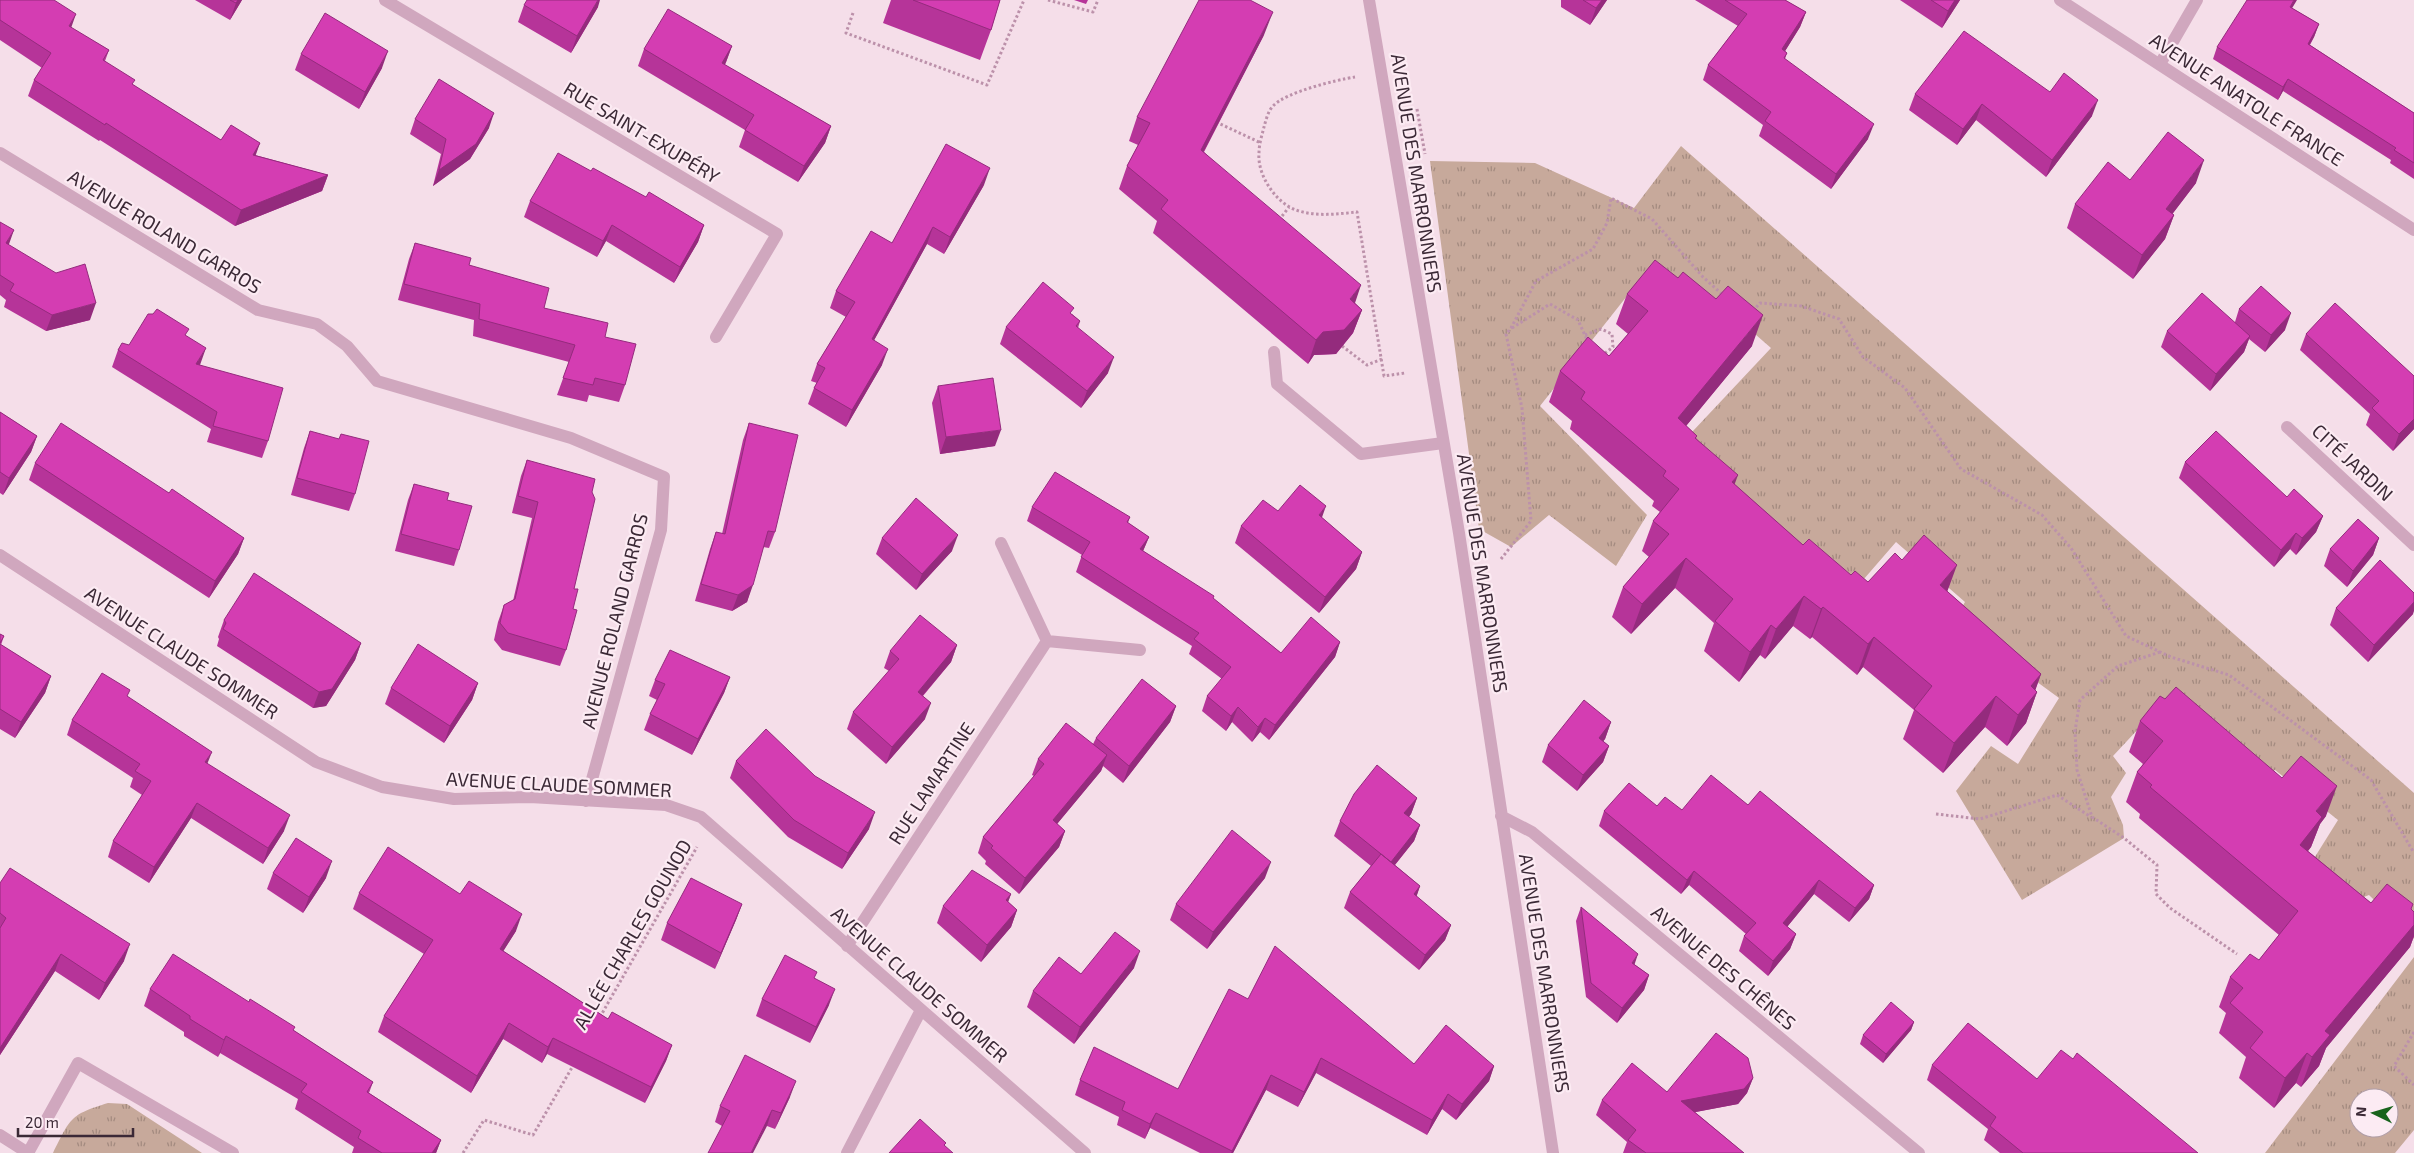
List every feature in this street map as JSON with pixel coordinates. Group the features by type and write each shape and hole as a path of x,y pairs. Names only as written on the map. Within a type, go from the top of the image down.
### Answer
{"street":[{"name":"RUE SAINT-EXUPÉRY","path":"385,0 777,234 716,337"},
{"name":"AVENUE DES MARRONNIERS","path":"1369,0 1443,443 1553,1153"},
{"name":"AVENUE ANATOLE FRANCE","path":"2060,0 2160,64 2186,84 2414,230"},
{"path":"2160,64 2197,0"},
{"name":"AVENUE ROLAND GARROS","path":"0,153 258,310 317,324 347,346 377,381 571,438 664,477 661,530 586,801"},
{"path":"1274,352 1277,384 1361,454 1443,443"},
{"name":"CITÉ JARDIN","path":"2287,427 2414,546"},
{"path":"1001,543 1047,641 1140,650"},
{"name":"AVENUE CLAUDE SOMMER","path":"0,555 316,762 382,787 454,799 530,798 666,805 701,817 1085,1153"},
{"name":"RUE LAMARTINE","path":"847,946 1047,641"},
{"name":"AVENUE DES CHÊNES","path":"1501,816 1532,832 1919,1153"},
{"path":"847,1153 921,1010"},
{"path":"0,1135 28,1153 78,1063 233,1153"}],"path":[{"path":"853,13 846,34 987,85 1024,0"},
{"path":"1048,0 1093,12 1098,0"},
{"path":"1380,74 1339,80 1290,95 1273,106 1266,118 1258,153 1260,168 1277,197 1289,207 1298,211 1328,215 1357,212 1384,376 1430,368"},
{"path":"1213,120 1261,143"},
{"path":"1501,559 1532,520 1522,408 1506,334 1536,281 1593,249 1607,223 1611,198 1652,219 1703,277 1725,296"},
{"path":"1274,227 1289,207"},
{"path":"1748,316 1760,303 1801,306 1839,319 1862,357 1904,388 1961,469 2042,515 2071,548 2126,636 2160,652 2229,675 2371,780 2414,853"},
{"path":"1511,328 1550,304 1578,320 1590,347"},
{"path":"1585,335 1601,329 1612,334 1613,347 1604,354 1598,354"},
{"path":"1342,346 1367,365 1382,359"},
{"path":"2092,817 2077,770 2075,731 2080,700 2118,666 2160,652"},
{"path":"1936,814 1980,819 2057,794 2124,838 2157,865 2156,894 2170,908 2238,954"},
{"name":"ALLÉE CHARLES GOUNOD","path":"597,1023 710,824"},
{"path":"2414,1032 2394,1066 2414,1085"},
{"name":"ALLÉE CHARLES GOUNOD","path":"463,1153 484,1120 534,1134 578,1057"}],"green space":[{"path":"1681,146 2414,793 2414,939 2369,895 2349,903 2308,868 2338,820 2275,770 2262,778 2169,696 2113,756 2126,773 2111,797 2123,825 2124,838 2022,900 1956,791 1991,746 2018,764 2059,698 1954,621 1965,602 1896,542 1844,602 1677,448 1771,348 1716,300 1642,277 1540,406 1647,515 1616,566 1549,515 1511,547 1479,529 1430,161 1535,163 1634,208"},
{"path":"2414,957 2414,1130 2395,1153 2265,1153"},
{"path":"108,1103 127,1104 202,1153 53,1153 73,1119 85,1111"}],"building":[{"path":"0,0 54,0 76,14 69,26 109,50 103,60 135,80 132,84 221,140 231,125 260,143 253,155 328,175 241,210 106,123 105,125 34,80 51,53 0,20"},
{"path":"527,0 598,0 577,36 524,5"},
{"path":"913,0 1000,0 991,30"},
{"path":"1199,0 1250,0 1273,12 1201,150 1361,285 1350,299 1362,310 1344,330 1323,332 1316,340 1161,209 1168,200 1127,166 1150,123 1137,117"},
{"path":"1583,0 1602,0 1596,8"},
{"path":"1725,0 1785,0 1806,12 1782,49 1787,53 1784,58 1874,124 1836,174 1765,121 1771,112 1708,65 1747,14"},
{"path":"1931,0 1955,0 1948,11"},
{"path":"2247,0 2294,0 2290,7 2319,24 2308,44 2414,113 2414,163 2394,150 2396,148 2288,79 2283,87 2217,47"},
{"path":"668,9 732,46 722,63 831,126 804,166 745,130 754,115 644,49"},
{"path":"325,13 388,51 365,92 301,54"},
{"path":"1964,31 2050,92 2064,73 2098,100 2052,160 1982,104 1963,129 1915,94"},
{"path":"439,79 494,113 476,144 439,170 446,139 415,119"},
{"path":"2168,132 2204,160 2166,209 2174,215 2142,255 2075,204 2108,162 2130,180"},
{"path":"946,144 990,168 950,237 933,227 872,339 888,349 852,410 814,388 825,368 817,364 855,302 836,291 871,231 892,243"},
{"path":"558,153 591,171 593,168 646,197 649,192 704,225 680,267 612,225 603,241 530,201"},
{"path":"0,222 14,230 6,243 56,273 85,264 96,303 52,315 10,291 14,284 0,275"},
{"path":"415,243 471,258 469,265 549,288 544,308 608,323 605,337 636,344 625,385 595,378 593,385 563,378 575,345 479,319 480,304 404,284"},
{"path":"1655,260 1678,278 1683,272 1716,299 1728,286 1763,315 1678,418 1697,436 1695,438 1738,475 1732,482 1803,545 1809,539 1851,575 1855,571 1868,582 1895,553 1902,560 1924,535 1957,565 1940,585 2041,674 2031,686 2037,692 2018,715 1996,696 1954,743 1914,709 1932,686 1874,637 1868,644 1823,607 1821,609 1804,596 1776,629 1771,625 1750,652 1715,621 1733,599 1686,558 1642,604 1623,587 1669,534 1653,521 1679,489 1663,476 1666,471 1581,399 1585,392 1560,371 1588,337 1609,356 1648,311 1627,294"},
{"path":"1043,282 1074,308 1070,313 1080,321 1076,326 1114,357 1087,391 1006,327"},
{"path":"2261,286 2291,313 2271,335 2239,309"},
{"path":"2202,293 2250,336 2216,374 2167,331"},
{"path":"2335,303 2414,376 2414,419 2399,434 2372,408 2379,401 2306,334"},
{"path":"157,309 189,329 185,335 206,348 196,364 283,388 268,441 213,426 217,412 118,350 122,343 129,345 148,314 153,314"},
{"path":"993,378 1001,430 946,437 938,386"},
{"path":"0,412 37,436 9,478 0,472"},
{"path":"61,423 169,493 172,489 244,538 215,581 35,463"},
{"path":"749,423 798,435 775,532 768,531 753,585 738,595 701,584 716,532 725,534"},
{"path":"310,431 339,439 341,434 369,441 355,494 297,478"},
{"path":"2216,431 2287,497 2294,489 2323,516 2302,538 2296,533 2281,550 2185,462"},
{"path":"527,460 595,479 592,492 595,499 574,589 578,589 573,609 577,610 566,650 508,633 500,623 504,605 515,599 538,502 518,496"},
{"path":"1055,472 1130,517 1127,522 1149,537 1140,549 1214,596 1213,598 1281,653 1311,617 1340,642 1275,725 1265,718 1258,727 1238,707 1231,716 1207,696 1231,667 1194,639 1199,633 1081,557 1090,542 1032,507"},
{"path":"414,484 449,493 447,500 472,506 459,550 401,534"},
{"path":"1300,485 1326,506 1319,515 1362,552 1325,597 1241,526 1263,500 1278,511"},
{"path":"916,498 958,535 922,574 882,538"},
{"path":"2358,519 2379,538 2353,571 2330,549"},
{"path":"2380,560 2414,593 2414,602 2374,645 2336,608"},
{"path":"254,573 361,643 332,689 319,692 223,629 226,623 224,620"},
{"path":"920,615 957,645 918,692 931,703 892,747 853,712 899,659 890,651"},
{"path":"0,634 4,636 0,643"},
{"path":"0,644 51,676 21,722 0,709"},
{"path":"418,644 478,683 450,726 391,688"},
{"path":"670,650 730,677 698,739 650,714 665,684 655,680"},
{"path":"102,673 130,690 127,696 212,752 205,762 290,815 268,848 197,803 154,867 113,841 151,781 135,771 140,764 72,720"},
{"path":"1142,679 1176,706 1129,766 1096,738"},
{"path":"2176,687 2282,778 2301,756 2337,786 2316,811 2322,817 2300,845 2371,903 2387,884 2413,904 2411,909 2414,912 2414,925 2325,1031 2330,1035 2312,1057 2307,1053 2285,1078 2250,1048 2263,1032 2230,1003 2243,988 2230,977 2250,954 2259,960 2298,911 2150,787 2152,785 2137,772 2163,741 2140,721 2160,696 2165,699"},
{"path":"1584,700 1611,722 1599,738 1609,746 1583,775 1548,745"},
{"path":"1066,723 1107,755 1053,820 1065,831 1025,878 991,848 993,846 983,837 1044,764 1038,759"},
{"path":"766,729 815,776 875,812 848,853 794,820 736,761"},
{"path":"1377,765 1417,798 1404,813 1420,825 1391,862 1340,821 1354,794"},
{"path":"1711,775 1748,805 1760,791 1874,885 1855,908 1819,880 1783,923 1796,934 1773,961 1744,936 1756,923 1694,871 1687,880 1604,811 1629,783 1657,806 1665,797 1682,810"},
{"path":"1232,830 1271,862 1213,932 1176,904"},
{"path":"296,838 332,861 309,897 273,873"},
{"path":"388,847 460,894 469,881 522,914 500,949 608,1019 612,1012 672,1045 651,1087 553,1038 548,1047 509,1023 477,1076 384,1016 433,940 359,893"},
{"path":"1381,854 1420,886 1414,894 1451,925 1425,955 1350,892"},
{"path":"10,868 130,944 105,983 61,954 0,1048 0,928 6,918 0,913 0,883"},
{"path":"972,870 1011,894 1006,900 1017,910 987,945 943,906"},
{"path":"691,878 742,904 721,953 667,923"},
{"path":"1581,907 1638,954 1632,963 1649,975 1622,1008 1591,983"},
{"path":"1115,932 1140,951 1080,1027 1033,991 1059,957 1081,974"},
{"path":"1275,946 1414,1064 1446,1025 1494,1066 1462,1104 1448,1094 1432,1120 1321,1058 1304,1092 1271,1075 1232,1151 1156,1113 1150,1124 1122,1110 1125,1102 1080,1080 1094,1047 1178,1089 1229,989 1248,999"},
{"path":"173,954 249,1002 250,999 295,1027 293,1030 373,1082 367,1092 441,1140 432,1153 382,1153 358,1138 361,1131 301,1092 307,1084 226,1036 224,1040 190,1019 190,1016 150,989"},
{"path":"785,955 817,972 814,978 835,989 816,1027 762,999"},
{"path":"1891,1002 1914,1022 1886,1054 1863,1035"},
{"path":"1968,1023 2037,1079 2061,1050 2073,1059 2077,1053 2198,1153 2023,1153 1990,1126 1996,1117 1932,1065"},
{"path":"1716,1033 1748,1058 1753,1078 1744,1089 1681,1101 1744,1153 1646,1153 1628,1140 1636,1130 1602,1100 1632,1063 1667,1092"},
{"path":"745,1055 796,1081 781,1113 772,1110 751,1153 708,1153 730,1111 720,1106"},
{"path":"920,1119 946,1143 944,1145 953,1153 889,1153"}]}
